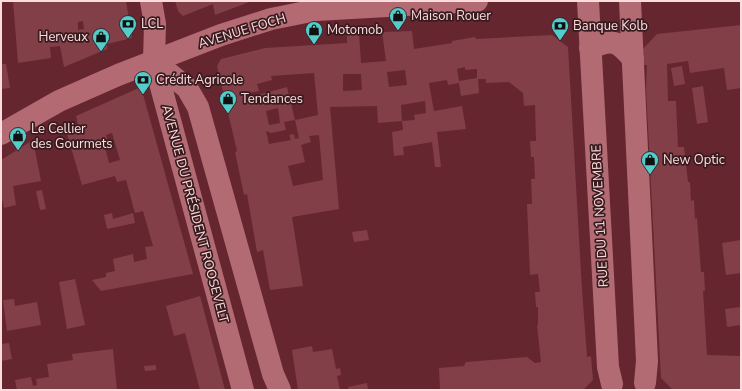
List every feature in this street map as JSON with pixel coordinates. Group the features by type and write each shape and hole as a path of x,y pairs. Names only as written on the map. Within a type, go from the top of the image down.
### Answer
{"street":[{"path":"151,1 155,24 154,61 187,88 198,107 273,374 280,390"},
{"name":"AVENUE FOCH","path":"1,134 70,96 221,35 271,19 316,10 408,3 478,1"},
{"name":"RUE DU 11 NOVEMBRE","path":"588,1 610,387"},
{"path":"610,387 621,378 631,377 647,386 648,361 630,1"},
{"path":"590,48 607,42 616,42 620,44 633,59"},
{"name":"AVENUE DU PRÉSIDENT ROOSEVELT","path":"154,61 243,390"}],"building":[{"path":"13,1 126,1 132,38 107,44 107,49 64,67 60,46 50,47 51,58 18,63","holes":["83,21 84,29 78,30 78,22"]},
{"path":"175,1 252,1 215,15 213,4 183,16 178,11"},
{"path":"741,25 741,88 727,90 724,68 690,73 688,61 667,64 668,101 676,101 678,147 684,147 688,182 690,182 691,201 694,200 695,219 697,218 701,272 704,272 705,291 703,291 707,355 741,356 741,390 673,390 661,378 646,89 647,65 644,65 643,49 657,34"},
{"path":"412,31 414,49 452,43 452,41 475,37 476,39 552,35 568,47 587,357 591,356 593,380 583,390 440,390 439,368 464,366 466,362 527,357 535,363 541,362 537,325 538,307 536,307 535,292 540,292 538,274 530,275 527,204 532,204 531,179 535,179 534,157 531,157 530,141 536,141 535,105 524,106 523,93 509,82 486,83 486,79 478,79 479,93 461,96 459,83 448,85 447,80 429,83 434,111 462,106 466,129 437,132 441,167 435,167 432,142 403,147 404,155 394,156 392,132 403,130 402,121 378,123 377,106 330,107 339,209 292,217 303,286 270,290 263,250 257,252 247,194 244,195 235,152 237,151 217,66 221,59 265,48 347,43 347,35 359,33 361,63 386,61 382,32","holes":["465,67 465,70 477,69 477,78 459,81 457,69","405,70 407,85 389,87 387,72","314,73 318,115 295,120 287,87 250,97 249,93 259,91 257,84 272,80 271,76","343,74 361,74 362,90 343,91","425,101 426,113 414,115 415,120 402,121 401,105","278,108 280,123 269,125 266,111","295,120 299,138 295,139 294,134 289,135 291,140 269,144 266,131 271,133 286,130 284,122","319,135 323,180 293,186 288,166 305,162 301,145 311,142 309,136"]},
{"path":"1,64 6,64 10,88 1,89"},
{"path":"682,66 685,84 674,86 671,68"},
{"path":"703,86 708,122 697,124 692,88"},
{"path":"141,87 193,274 101,291 92,280 106,277 106,273 115,271 113,259 133,254 134,262 147,259 145,247 153,246 143,211 135,213 126,180 117,182 115,176 82,185 67,134 83,132 82,130 79,130 76,116","holes":["112,133 120,160 109,163 104,143 108,142 106,135"]},
{"path":"33,140 41,181 13,186 16,205 4,208 1,195 1,160"},
{"path":"42,190 46,209 40,210 36,191"},
{"path":"112,213 113,219 133,213 135,223 107,229 104,215"},
{"path":"367,230 369,240 354,242 352,232"},
{"path":"741,240 741,273 726,275 722,243"},
{"path":"75,279 85,325 67,329 59,282"},
{"path":"200,296 225,390 200,390 185,333 174,336 166,306"},
{"path":"14,299 15,306 37,302 41,325 7,331 3,300"},
{"path":"741,307 741,325 727,327 725,309"},
{"path":"9,343 12,359 1,361 1,344"},
{"path":"312,346 313,352 332,349 336,369 340,368 341,375 337,376 340,390 298,390 292,350"},
{"path":"113,349 117,390 17,390 15,380 31,377 33,386 37,385 36,379 49,377 47,364 73,360 72,354"},
{"path":"156,365 156,370 145,371 144,366"},
{"path":"367,383 368,389 349,390 348,387"}],"place":[{"name":"Maison Rouer","path":"398,31"},
{"name":"LCL","path":"128,39"},
{"name":"Banque Kolb","path":"560,41"},
{"name":"Motomob","path":"314,45"},
{"name":"Herveux","path":"101,52"},
{"name":"Crédit Agricole","path":"143,95"},
{"name":"Tendances","path":"228,114"},
{"name":"Le Cellier des Gourmets","path":"18,151"},
{"name":"New Optic","path":"650,175"}]}
